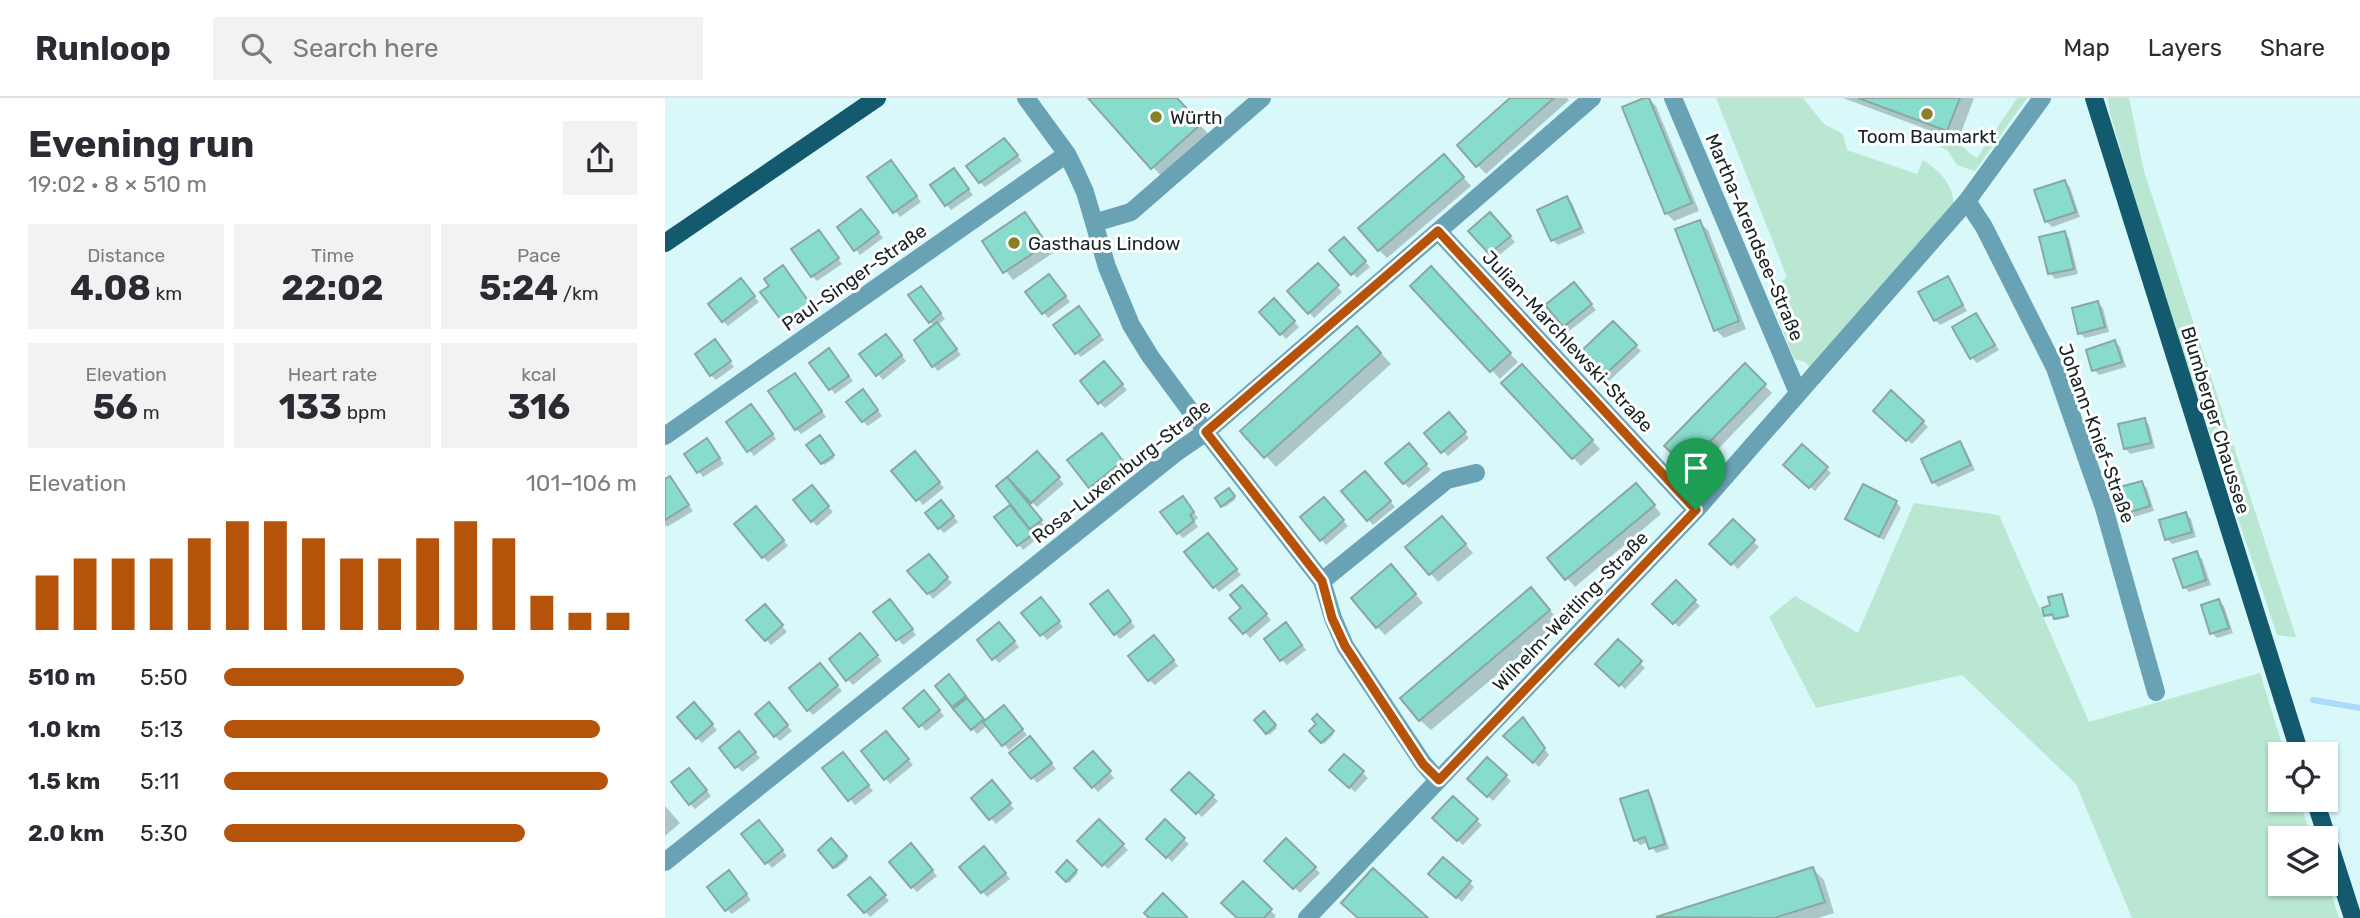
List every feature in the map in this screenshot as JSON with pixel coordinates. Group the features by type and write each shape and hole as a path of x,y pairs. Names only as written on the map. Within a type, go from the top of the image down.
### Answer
{"main road":[{"path":"665,243 877,98"},
{"name":"Blumberger Chaussee","path":"2094,98 2296,742"},
{"path":"2319,812 2353,918"}],"street":[{"path":"1026,98 1067,154 1085,192 1107,267 1131,325 1150,356 1206,432 1322,581 1332,618 1345,646 1423,764 1439,780"},
{"path":"1094,223 1131,212 1262,98"},
{"name":"Rosa-Luxemburg-Straße","path":"665,862 1177,452 1206,432 1592,98"},
{"name":"Martha-Arendsee-Straße","path":"1672,98 1798,393"},
{"name":"Wilhelm-Weitling-Straße","path":"1307,918 1696,510 1967,201 2042,98"},
{"name":"Paul-Singer-Straße","path":"665,436 1067,154"},
{"name":"Johann-Knief-Straße","path":"1967,201 1984,227 2055,368 2104,508 2156,692"},
{"name":"Julian-Marchlewski-Straße","path":"1438,231 1696,510"},
{"path":"1322,581 1447,480 1476,472"}],"green space":[{"path":"1716,98 1803,98 1824,124 1843,134 1847,150 1917,174 1923,160 1941,175 1950,187 1954,210 1810,367 1805,362 1794,359 1768,293 1787,277"},
{"path":"2017,98 2027,98 1975,171 1957,165 1948,151 1937,145 1942,130 1977,158"},
{"path":"2108,98 2129,98 2144,171 2296,637 2277,635 2160,284 2110,113"},
{"path":"1914,503 1999,515 2089,722 2260,673 2281,742 2268,742 2268,812 2303,812 2308,826 2268,826 2268,896 2332,896 2339,918 2132,918 2076,784 1962,675 1816,708 1769,617 1795,596 1858,633"}],"building":[{"path":"1088,98 1177,98 1201,124 1151,169"},
{"path":"1510,98 1554,98 1476,167 1457,145"},
{"path":"1649,98 1692,203 1665,214 1622,107"},
{"name":"Toom Baumarkt","path":"1858,98 1960,98 1947,131"},
{"path":"1004,138 1018,155 979,183 966,166"},
{"path":"1444,154 1464,177 1378,251 1358,228"},
{"path":"891,160 917,196 893,213 867,177"},
{"path":"954,168 969,189 945,206 930,185"},
{"path":"2065,180 2076,212 2045,222 2034,190"},
{"path":"1567,196 1581,228 1551,241 1537,210"},
{"path":"861,209 879,232 854,251 837,227"},
{"path":"1025,212 1047,244 1003,273 982,241"},
{"path":"1490,212 1511,236 1489,254 1468,231"},
{"path":"1700,220 1739,321 1714,331 1675,229"},
{"path":"819,230 839,258 811,277 791,249"},
{"path":"2065,231 2074,269 2048,274 2039,237"},
{"path":"1344,237 1366,261 1351,275 1329,250"},
{"path":"1318,263 1339,285 1308,314 1287,291"},
{"path":"783,265 811,305 784,324 760,292 769,286 764,279"},
{"path":"1431,266 1511,353 1490,372 1410,286"},
{"path":"1049,274 1066,296 1042,314 1025,292"},
{"path":"1948,276 1963,305 1934,321 1918,292"},
{"path":"741,278 755,296 722,322 708,304"},
{"path":"1574,282 1592,304 1563,327 1545,305"},
{"path":"921,286 941,313 929,323 908,295"},
{"path":"1274,298 1295,321 1280,335 1259,312"},
{"path":"2098,301 2105,327 2078,334 2072,308"},
{"path":"1079,306 1100,335 1075,354 1053,325"},
{"path":"1976,313 1995,345 1970,359 1952,327"},
{"path":"1613,321 1637,345 1601,378 1578,354"},
{"path":"937,322 957,349 932,367 914,340"},
{"path":"1357,326 1381,353 1264,458 1240,431"},
{"path":"886,334 902,355 876,376 859,354"},
{"path":"715,339 731,361 710,376 695,354"},
{"path":"2115,340 2122,362 2092,371 2086,350"},
{"path":"829,348 849,376 829,390 809,363"},
{"path":"1104,361 1123,384 1098,404 1080,381"},
{"path":"1745,363 1766,384 1686,466 1664,446"},
{"path":"1522,364 1593,440 1572,459 1501,383"},
{"path":"795,373 822,411 795,430 768,391"},
{"path":"863,389 878,410 862,422 846,402"},
{"path":"1891,390 1924,421 1906,441 1873,411"},
{"path":"751,404 773,434 747,452 726,422"},
{"path":"1449,412 1466,432 1441,453 1424,433"},
{"path":"2145,418 2151,443 2124,449 2118,424"},
{"path":"1102,433 1123,461 1089,488 1067,460"},
{"path":"820,435 834,455 821,464 806,445"},
{"path":"707,438 720,458 697,473 684,454"},
{"path":"1960,441 1971,465 1932,483 1921,459"},
{"path":"1409,443 1427,464 1403,484 1385,463"},
{"path":"1802,444 1828,467 1809,488 1783,465"},
{"path":"915,451 940,482 916,501 891,471"},
{"path":"1037,451 1060,477 1031,503 1007,477"},
{"path":"1365,471 1391,501 1367,521 1341,491"},
{"path":"670,476 689,505 665,520 665,479"},
{"path":"1007,477 1042,520 1030,529 996,486"},
{"path":"2142,481 2150,506 2124,514 2116,488"},
{"path":"1636,483 1655,505 1565,580 1547,558"},
{"path":"1863,484 1897,501 1879,537 1845,519"},
{"path":"812,485 829,506 811,522 793,500"},
{"path":"1229,488 1235,496 1221,507 1215,498"},
{"path":"1183,496 1194,512 1190,515 1194,521 1177,534 1160,512"},
{"path":"1324,497 1344,520 1320,541 1300,517"},
{"path":"941,500 954,516 938,529 925,513"},
{"path":"1010,505 1033,534 1017,546 994,517"},
{"path":"756,506 784,540 762,558 734,524"},
{"path":"2186,512 2192,532 2165,540 2159,520"},
{"path":"1442,516 1466,544 1429,575 1405,547"},
{"path":"1733,519 1755,540 1731,565 1709,544"},
{"path":"1208,533 1237,569 1213,588 1184,552"},
{"path":"2197,551 2206,580 2183,588 2173,559"},
{"path":"929,554 948,577 927,594 907,571"},
{"path":"1391,564 1416,594 1376,628 1351,598"},
{"path":"1676,580 1696,600 1673,624 1652,604"},
{"path":"1242,585 1267,614 1243,634 1229,618 1241,608 1230,595"},
{"path":"1531,587 1550,610 1419,721 1400,698"},
{"path":"1108,590 1131,621 1114,635 1090,604"},
{"path":"2062,594 2068,616 2054,619 2052,614 2044,616 2042,608 2050,605 2048,597"},
{"path":"1041,597 1060,621 1040,636 1021,613"},
{"path":"890,599 913,629 896,641 873,612"},
{"path":"2219,599 2229,628 2210,634 2201,605"},
{"path":"765,604 783,625 765,641 746,620"},
{"path":"999,622 1015,641 992,660 977,640"},
{"path":"1286,622 1302,645 1280,661 1264,639"},
{"path":"860,633 878,655 846,681 829,659"},
{"path":"1154,635 1174,660 1148,681 1128,656"},
{"path":"1618,639 1642,661 1619,686 1595,664"},
{"path":"820,663 838,685 807,711 789,688"},
{"path":"949,674 966,696 952,707 935,686"},
{"path":"924,690 940,710 919,727 903,708"},
{"path":"967,698 984,719 971,730 953,709"},
{"path":"694,702 713,724 696,739 677,717"},
{"path":"769,702 788,725 774,737 755,714"},
{"path":"1004,705 1023,729 1002,746 983,722"},
{"path":"1264,711 1276,725 1266,734 1254,720"},
{"path":"1317,714 1334,731 1321,743 1309,731 1316,724 1312,719"},
{"path":"1523,717 1545,748 1533,763 1503,736"},
{"path":"739,731 756,752 735,768 719,748"},
{"path":"886,731 909,759 884,780 861,751"},
{"path":"1030,736 1052,763 1031,779 1009,753"},
{"path":"1093,751 1111,771 1092,788 1074,768"},
{"path":"843,752 869,785 848,801 822,768"},
{"path":"1344,754 1364,771 1349,788 1329,770"},
{"path":"1487,757 1507,775 1487,797 1467,779"},
{"path":"689,768 707,790 689,805 671,782"},
{"path":"1189,772 1214,795 1196,814 1171,790"},
{"path":"992,780 1011,803 989,820 971,798"},
{"path":"1648,790 1665,844 1649,849 1645,837 1634,841 1620,799"},
{"path":"1453,796 1478,819 1457,841 1432,818"},
{"path":"1099,819 1124,844 1102,866 1077,841"},
{"path":"1165,819 1185,838 1166,858 1146,839"},
{"path":"759,820 783,850 765,864 741,834"},
{"path":"831,838 847,856 833,868 818,850"},
{"path":"1286,838 1316,867 1293,889 1264,861"},
{"path":"911,843 933,870 911,888 889,862"},
{"path":"984,846 1006,873 981,893 959,867"},
{"path":"1443,857 1471,881 1456,898 1428,874"},
{"path":"1067,860 1077,870 1066,882 1056,872"},
{"path":"1813,867 1825,902 1774,918 1656,917"},
{"path":"1373,868 1428,918 1358,918 1341,903"},
{"path":"729,870 747,894 725,911 707,887"},
{"path":"870,877 886,895 864,913 848,895"},
{"path":"1243,881 1272,909 1264,918 1237,918 1221,903"},
{"path":"1163,893 1186,918 1149,918 1144,913"}],"waterway":[{"path":"2313,700 2360,708"}],"place":[{"name":"Toom Baumarkt","path":"1927,114"},
{"name":"Würth","path":"1156,117"},
{"name":"Gasthaus Lindow","path":"1014,243"}],"route":[{"path":"1438,231 1696,510 1439,780 1423,764 1345,646 1332,618 1322,581 1206,432 1438,231"}]}
